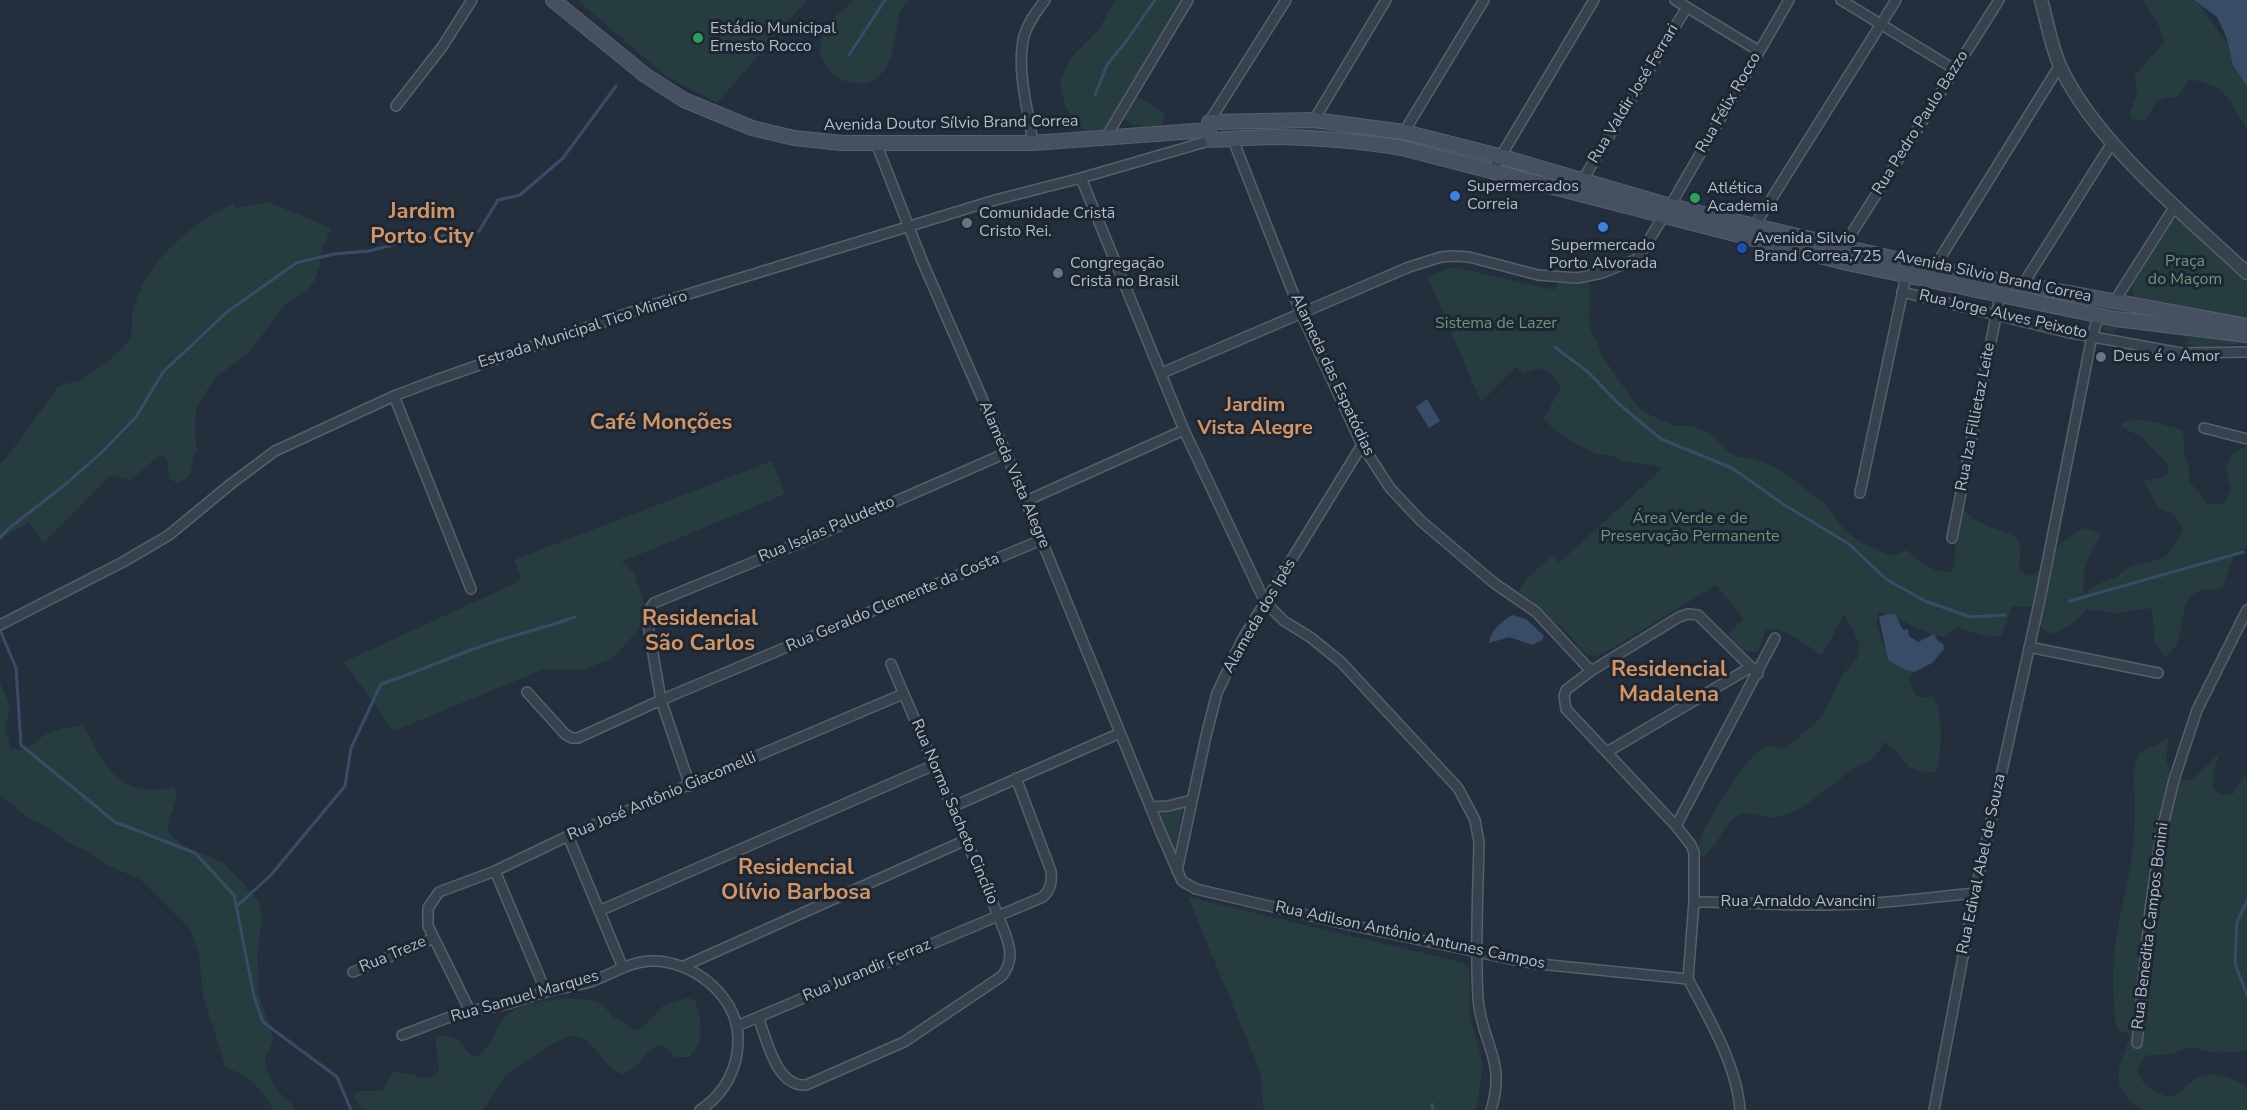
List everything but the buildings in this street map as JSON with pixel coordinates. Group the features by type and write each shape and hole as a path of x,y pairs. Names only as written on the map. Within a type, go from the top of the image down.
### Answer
{"main road":[{"name":"Avenida Doutor Sílvio Brand Correa","path":"553,0 645,75 700,108 752,128 794,138 811,141 876,143 1033,143 1210,130"},
{"name":"Avenida Silvio Brand Correa","path":"1210,130 1314,120 1404,132 1499,156 1582,181 1667,212 1755,225 1934,268 2247,326"},
{"name":"Avenida Silvio Brand Correa","path":"1210,130 1233,140 1276,137 1376,143 1432,154 1492,171 1667,212 1837,261 2099,315 2247,335"}],"street":[{"path":"396,106 442,47 472,0"},
{"path":"1033,143 1023,81 1022,56 1024,35 1032,17 1045,0"},
{"path":"1106,137 1188,0"},
{"path":"1210,130 1286,0"},
{"path":"1314,120 1386,0"},
{"path":"1404,132 1484,0"},
{"path":"1492,171 1594,0"},
{"path":"1675,0 1759,51"},
{"name":"Rua Félix Rocco","path":"1162,372 1409,267 1441,257 1469,257 1538,275 1560,278 1577,278 1602,273 1637,259 1667,212 1789,0"},
{"path":"1841,0 1954,69"},
{"path":"1755,225 1896,0"},
{"name":"Rua Pedro Paulo Bazzo","path":"1843,247 1999,0"},
{"path":"2041,0 2060,65 2081,101 2112,143 2247,273"},
{"name":"Rua Valdir José Ferrari","path":"1582,181 1687,7"},
{"path":"1934,268 2060,65"},
{"name":"Estrada Municipal Tico Mineiro","path":"1,624 123,562 169,535 231,483 276,451 394,396 597,323 995,200 1081,178 1210,130"},
{"name":"Alameda das Espatódias","path":"1233,140 1301,313 1362,445 1390,488 1404,504 1494,583 1536,612 1591,671"},
{"name":"Alameda Vista Alegre","path":"876,143 1178,871"},
{"path":"2022,286 2112,143"},
{"path":"1081,178 1184,430 1265,602 1284,621 1310,637 1341,662 1450,779 1467,803 1475,820 1479,842 1478,1002 1496,1064 1497,1079 1491,1110"},
{"path":"2114,302 2175,206"},
{"path":"1860,493 1906,276"},
{"name":"Rua Jorge Alves Peixoto","path":"1902,292 2092,336 2181,353 2247,352"},
{"name":"Rua Iza Fillietaz Leite","path":"1952,538 2000,296"},
{"name":"Rua Edival Abel de Souza","path":"1934,1110 1974,893 2035,619 2092,336 2099,315"},
{"path":"394,396 471,589"},
{"path":"2204,428 2247,439"},
{"path":"1026,501 1184,430"},
{"name":"Alameda dos Ipês","path":"1178,871 1217,693 1242,640 1362,445"},
{"name":"Rua Isaías Paludetto","path":"661,700 646,619 650,608 659,599 807,540 1006,453"},
{"name":"Rua Geraldo Clemente da Costa","path":"527,692 557,726 572,738 578,738 661,700 1041,540"},
{"name":"Rua Benedita Campos Bonini","path":"2137,1043 2161,834 2174,780 2197,710 2247,610"},
{"path":"1740,1110 1731,1072 1715,1031 1688,979 1694,902 1694,854 1676,826 1566,709 1564,696 1566,690 1591,671 1679,616 1688,614 1698,615 1754,670"},
{"path":"1676,826 1754,670 1775,638"},
{"path":"2029,647 2158,674"},
{"name":"Rua Norma Sacheto Cincílio","path":"758,1017 781,1074 792,1083 806,1086 904,1042 1002,976 1011,961 1011,952 998,915 891,664"},
{"path":"1606,752 1754,670"},
{"name":"Rua José Antônio Giacomelli","path":"434,938 428,926 428,908 439,892 495,871 568,836 903,694"},
{"path":"661,700 690,786"},
{"path":"951,807 1120,733"},
{"path":"599,911 934,765"},
{"name":"Rua Jurandir Ferraz","path":"737,1026 1043,897 1052,882 1051,871 1016,778"},
{"path":"1150,807 1168,806 1192,800"},
{"path":"568,836 622,968"},
{"path":"684,966 966,840"},
{"path":"495,871 546,992"},
{"name":"Rua Adilson Antônio Antunes Campos","path":"1178,871 1182,881 1196,889 1478,953 1539,964 1688,979"},
{"name":"Rua Arnaldo Avancini","path":"1694,902 1862,904 1974,893"},
{"path":"434,938 470,1011"},
{"name":"Rua Treze","path":"352,972 434,938"},
{"name":"Rua Samuel Marques","path":"402,1035 470,1011 503,1005 591,982 622,968 651,961 684,966 703,978 719,993 731,1011 737,1026 737,1055 731,1076 719,1094 700,1110"}],"green space":[{"name":"Estádio Municipal Ernesto Rocco","path":"577,0 807,0 717,103 666,76"},
{"path":"855,0 909,0 900,14 890,60 878,77 869,82 856,83 843,80 830,69 819,53 825,26"},
{"path":"1116,0 1181,0 1103,133 1091,133 1077,125 1065,105 1060,83 1070,59 1097,32"},
{"path":"2143,0 2195,0 2203,9 2224,39 2247,88 2247,130 2226,95 2211,85 2189,80 2177,98 2170,97 2158,101 2147,119 2141,121 2132,119 2130,113 2137,92 2135,75 2165,42 2160,28"},
{"path":"1136,96 1166,114 1161,125 1140,126 1127,121 1124,117 1125,111"},
{"path":"1337,128 1427,142 1484,156 1482,161 1399,142 1221,134 1219,129"},
{"path":"268,202 331,228 318,260 321,262 315,280 307,290 284,306 247,355 216,376 196,408 197,449 188,476 177,483 169,478 168,462 164,455 156,458 131,480 110,475 43,544 29,522 6,536 0,537 0,463 4,461 59,386 80,380 105,364 128,343 131,337 132,316 136,301 155,265 191,230 219,211 233,204 236,208"},
{"name":"Praça do Maçom","path":"2177,219 2184,221 2247,280 2247,317 2140,302 2133,297 2132,286 2169,224"},
{"path":"1453,267 1554,290 1563,278 1575,271 1588,280 1590,327 1600,353 1636,405 1648,414 1675,426 1691,426 1709,432 1728,452 1739,457 1756,459 1780,470 1827,505 1849,534 1891,556 1907,550 1927,566 1938,571 1951,572 1955,556 1955,522 1963,509 1977,521 2016,538 2020,555 2019,569 2031,576 2040,570 2053,546 2056,547 2083,528 2102,534 2087,563 2084,595 2098,584 2116,577 2129,567 2164,558 2175,545 2183,528 2174,514 2159,508 2143,481 2160,478 2167,474 2168,465 2140,436 2122,427 2122,424 2128,421 2136,420 2183,430 2189,481 2209,505 2225,503 2231,488 2227,474 2228,463 2234,454 2247,446 2247,547 2237,552 2234,557 2223,588 2202,590 2191,596 2186,603 2178,642 2165,656 2154,642 2151,608 2115,613 2086,609 2070,626 2048,634 2038,621 2033,607 2012,606 2002,635 1986,637 1957,627 1943,637 1879,611 1876,625 1887,654 1914,669 1909,679 1916,696 1922,698 1933,696 1937,703 1941,733 1940,755 1936,772 1909,766 1892,747 1884,742 1872,759 1858,766 1799,809 1777,817 1745,813 1735,817 1702,858 1697,852 1699,841 1719,803 1740,772 1759,750 1767,746 1784,749 1816,723 1825,711 1842,676 1858,657 1860,644 1844,615 1822,655 1787,633 1772,629 1766,630 1759,650 1745,651 1728,633 1744,619 1716,585 1616,646 1599,655 1590,656 1581,650 1562,626 1525,599 1519,590 1527,578 1553,555 1559,563 1662,469 1655,465 1626,462 1611,455 1596,454 1564,437 1543,419 1561,388 1552,374 1539,368 1523,374 1517,366 1481,402 1428,277"},
{"path":"2106,323 2247,340 2247,343 2200,347 2185,344 2189,340 2187,337 2118,327 2113,333 2104,331 2102,325"},
{"path":"772,461 785,494 621,562 634,573 644,601 639,629 612,659 581,670 544,669 394,731 344,662 516,583 521,578 514,560"},
{"path":"0,683 10,705 5,729 11,748 17,750 27,748 53,731 83,725 107,767 116,777 140,789 155,790 174,787 176,800 168,822 170,835 184,846 224,863 254,895 260,905 262,918 257,953 259,995 274,1040 265,1062 273,1084 295,1110 274,1110 251,1081 225,1065 203,995 199,954 190,929 140,879 107,865 89,852 67,842 51,829 26,816 0,795"},
{"path":"2169,738 2167,765 2173,773 2187,781 2194,778 2220,752 2213,781 2217,792 2223,795 2233,794 2243,778 2247,777 2247,1051 2215,1053 2190,1047 2175,1053 2149,1056 2146,1053 2137,1072 2151,1089 2171,1097 2205,1075 2229,1078 2247,1086 2247,1110 2142,1110 2126,1096 2119,1084 2119,1068 2131,1034 2119,1031 2116,1026 2114,965 2116,941 2133,848 2135,768 2140,754"},
{"path":"1182,808 1176,849 1174,849 1158,814"},
{"path":"1188,897 1464,963 1469,969 1470,1017 1483,1066 1476,1110 1264,1110 1260,1071"},
{"path":"567,998 596,1001 602,1004 612,1016 635,1030 641,1029 663,1006 688,998 695,1001 699,1016 701,1031 698,1045 689,1057 675,1057 664,1046 658,1046 648,1052 633,1069 622,1074 613,1069 586,1040 571,1035 543,1049 506,1075 483,1110 363,1110 354,1099 353,1094 360,1091 382,1091 395,1071 424,1078 436,1076 439,1068 435,1037 444,1036 456,1039 477,1057 486,1049 504,1018 510,1013 526,1005"}],"water":[{"path":"2194,0 2247,0 2247,86 2233,65 2226,36 2217,17"},
{"path":"1427,399 1440,421 1429,428 1416,407"},
{"path":"1895,614 1903,630 1908,629 1909,636 1918,642 1934,634 1943,644 1944,649 1932,663 1914,672 1903,669 1888,660 1879,617"},
{"path":"1512,615 1526,619 1544,636 1542,640 1532,645 1509,637 1489,643 1497,627"}],"waterway":[{"path":"849,55 885,0"},
{"path":"1095,95 1107,65 1155,0"},
{"path":"0,538 102,452 136,417 163,372 227,312 296,263 334,254 369,251 411,240 479,231 498,200 520,195 563,158 616,86"},
{"path":"1555,347 1589,373 1619,404 1661,439 1732,468 1783,504 1849,544 1886,579 1925,601 1971,617 2005,615"},
{"path":"2070,601 2243,552"},
{"path":"237,906 271,875 345,786 351,748 381,684 480,647 575,617"},
{"path":"0,630 16,668 21,745 115,822 195,853 234,895 254,996 263,1022 337,1077 351,1110"},
{"path":"2247,901 2237,922 2235,964 2247,995"},
{"path":"1432,1104 1433,1110"}],"place":[{"name":"Estádio Municipal Ernesto Rocco","path":"698,38"},
{"name":"Supermercados Correia","path":"1455,196"},
{"name":"Atlética Academia","path":"1695,198"},
{"name":"Comunidade Cristã Cristo Rei.","path":"967,223"},
{"name":"Supermercado Porto Alvorada","path":"1603,227"},
{"name":"Avenida Silvio Brand Correa,725","path":"1742,248"},
{"name":"Congregação Cristã no Brasil","path":"1058,273"},
{"name":"Deus é o Amor","path":"2101,357"}],"district":[{"name":"Jardim Porto City","path":"422,226"},
{"name":"Jardim Vista Alegre","path":"1255,418"},
{"name":"Café Monções","path":"661,424"},
{"name":"Residencial São Carlos","path":"700,632"},
{"name":"Residencial Madalena","path":"1669,684"},
{"name":"Residencial Olívio Barbosa","path":"796,882"}],"park label":[{"name":"Sistema de Lazer","path":"1496,324"},
{"name":"Área Verde e de Preservação Permanente","path":"1690,528"}]}
